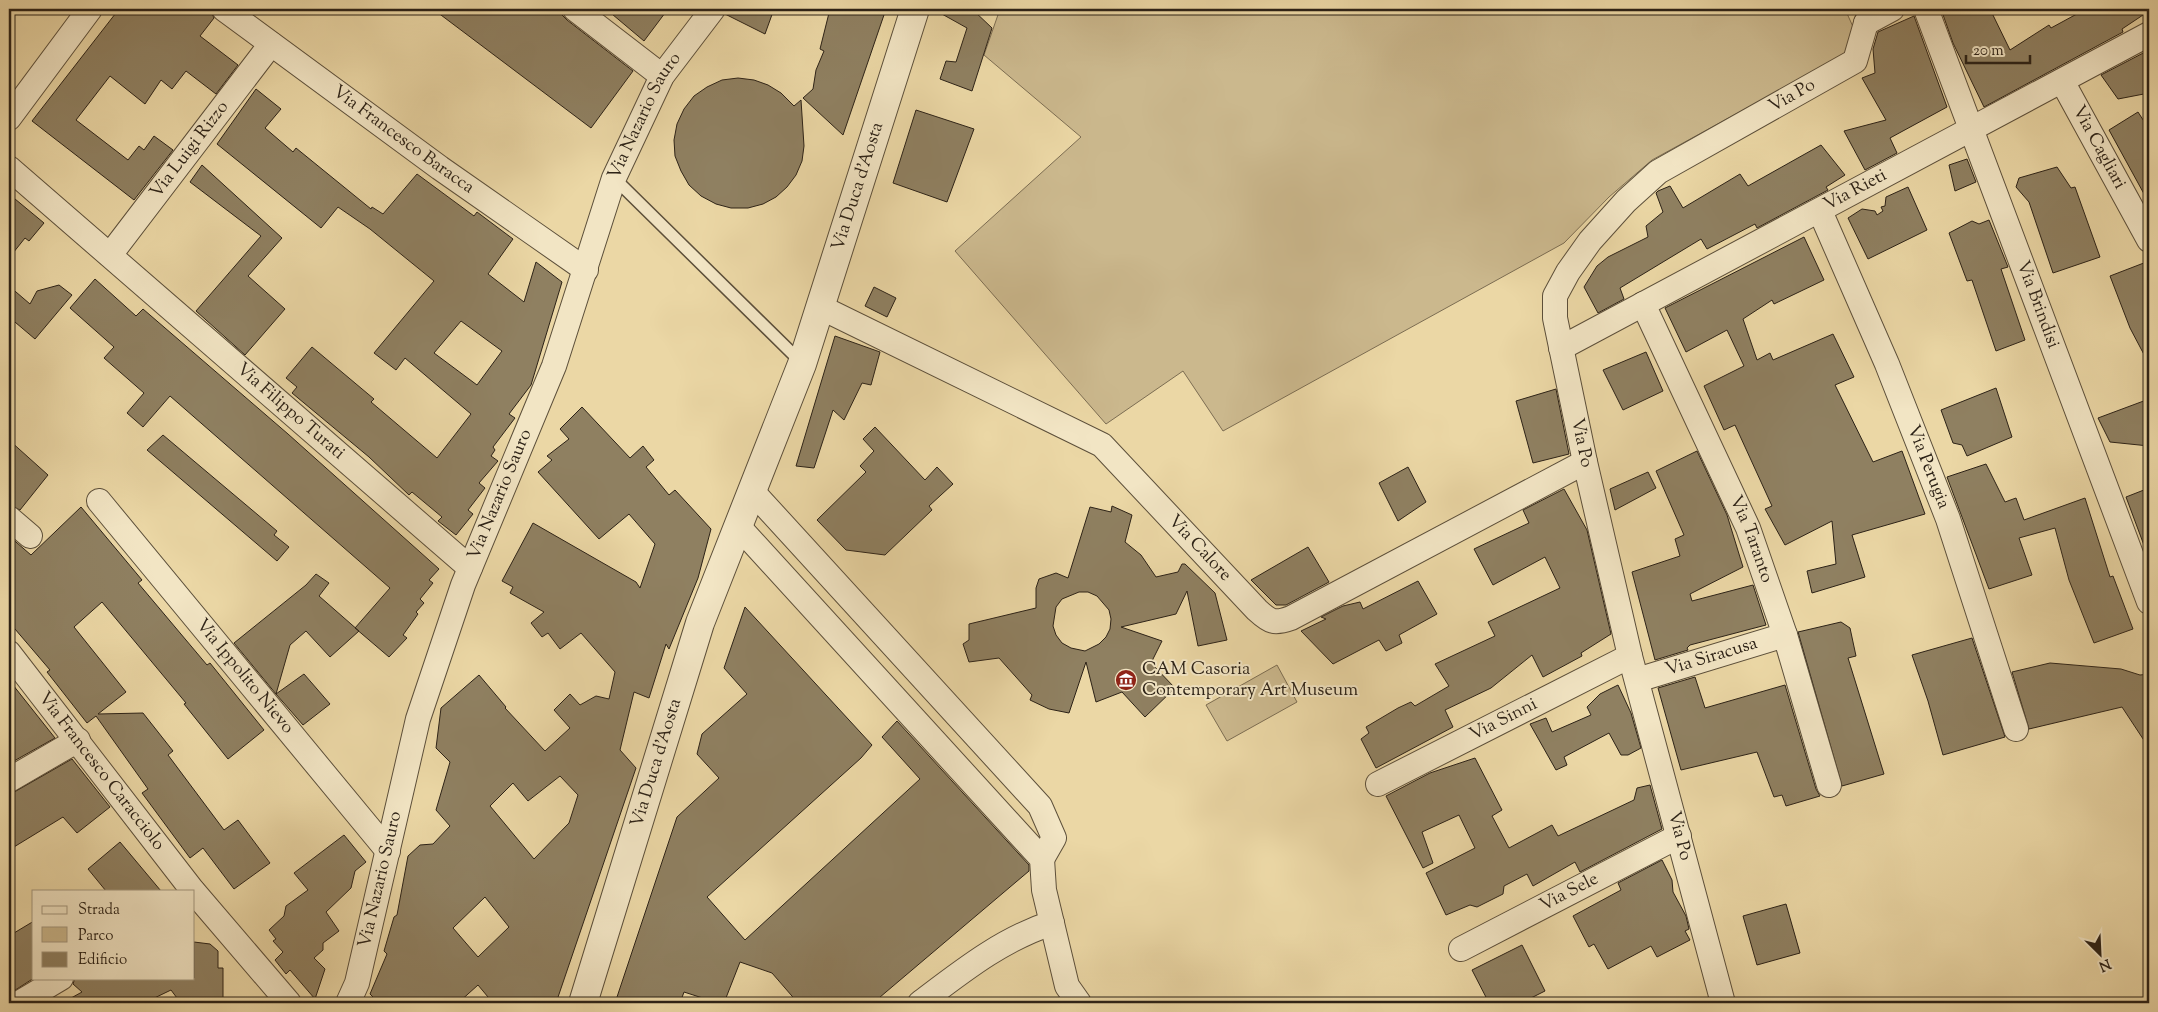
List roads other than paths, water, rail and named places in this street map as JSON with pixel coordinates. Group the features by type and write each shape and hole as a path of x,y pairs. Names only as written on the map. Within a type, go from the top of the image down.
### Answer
{"street":[{"path":"9,118 90,9"},
{"name":"Via Francesco Baracca","path":"224,9 440,168 586,270"},
{"path":"574,9 662,76"},
{"name":"Via Nazario Sauro","path":"348,1003 357,984 418,719 470,568 554,366 614,178 662,76 713,9"},
{"name":"Via Duca d'Aosta","path":"583,1003 700,623 802,364 915,9"},
{"path":"1864,16 1892,9"},
{"name":"Via Brindisi","path":"1926,9 2149,602"},
{"name":"Via Po","path":"1723,1003 1630,656 1585,462 1561,348 1555,318 1556,296 1568,272 1590,241 1626,201 1658,172 1855,61 1864,16"},
{"name":"Via Rieti","path":"1561,348 2149,34"},
{"name":"Via Luigi Rizzo","path":"110,255 271,44"},
{"name":"Via Cagliari","path":"2062,81 2149,240"},
{"name":"Via Filippo Turati","path":"9,168 470,568"},
{"name":"Via Perugia","path":"1820,211 1887,364 1948,519 2016,729"},
{"name":"Via Taranto","path":"1643,304 1748,528 1784,635 1829,785"},
{"name":"Via Calore","path":"820,307 1102,446 1267,620 1279,622 1291,618 1585,462"},
{"path":"752,491 1040,806 1054,838 1042,859 1044,890 1067,986 1079,1003"},
{"name":"Via Ippolito Nievo","path":"99,502 388,851"},
{"path":"9,518 30,536"},
{"path":"738,526 1042,859"},
{"name":"Via Siracusa","path":"1637,680 1784,635"},
{"name":"Via Francesco Caracciolo","path":"9,653 78,740 192,890"},
{"name":"Via Sinni","path":"1378,784 1630,656"},
{"path":"9,780 78,740"},
{"name":"Via Sele","path":"1461,949 1679,836"},
{"name":"Via Francesco Caracciolo","path":"195,894 289,1003"},
{"path":"920,1003 980,958 1033,929 1052,922"},
{"path":"19,1003 58,980"}],"lane":[{"path":"614,178 802,364"}],"place":[{"name":"CAM Casoria Contemporary Art Museum","path":"1126,680"}]}
